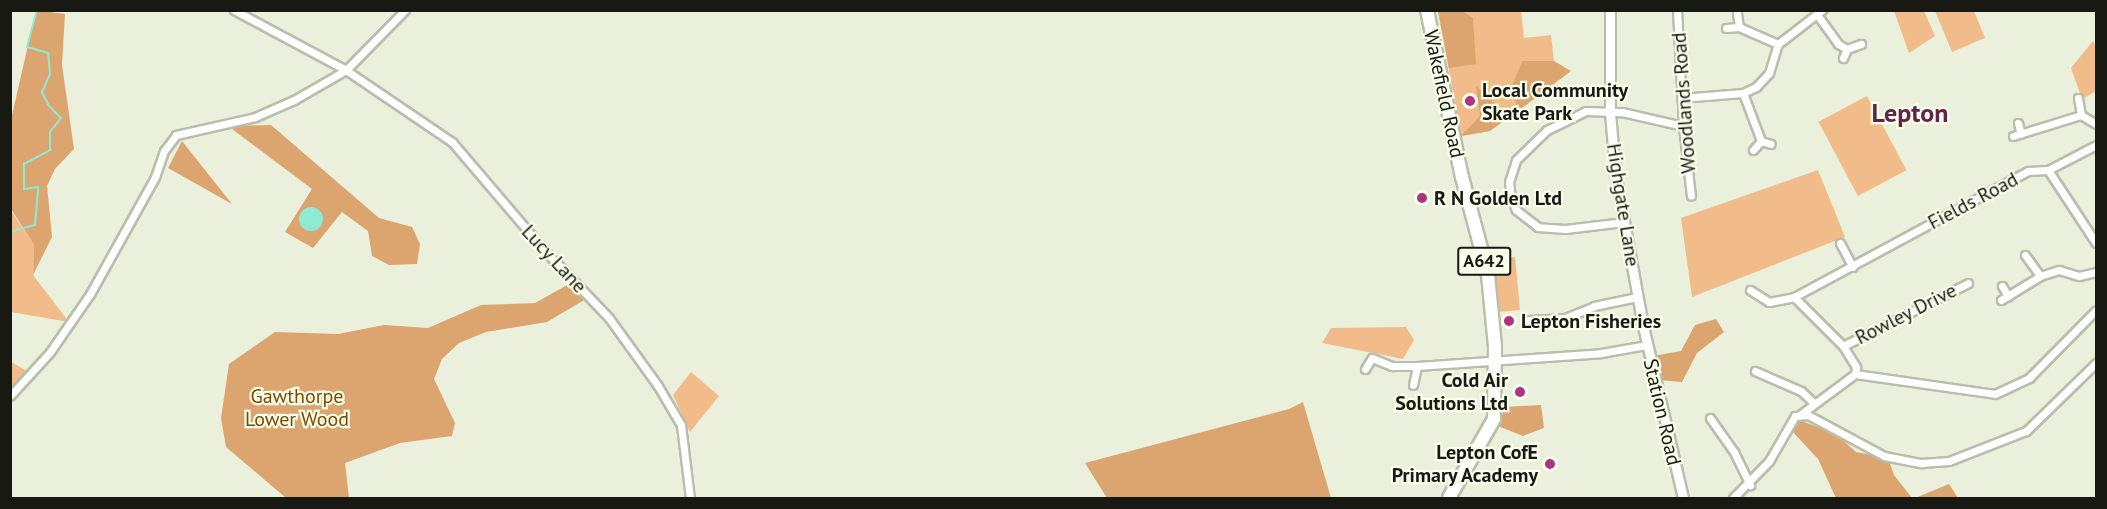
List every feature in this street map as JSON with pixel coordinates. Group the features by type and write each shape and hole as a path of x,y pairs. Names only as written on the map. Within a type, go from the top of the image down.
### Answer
{"highway":[{"name":"Wakefield Road","path":"1426,10 1462,177 1488,274 1495,352 1494,419 1449,498"}],"street":[{"name":"Lucy Lane","path":"234,10 346,70 452,142 546,252 609,318 658,386 681,425 690,498"},
{"path":"10,396 50,352 90,294 154,177 164,151 176,135 255,117 294,100 346,70 405,10"},
{"name":"Highgate Lane","path":"1610,10 1610,112 1623,222 1643,326"},
{"name":"Woodlands Road","path":"1677,10 1683,126 1691,196"},
{"path":"1737,13 1739,27"},
{"path":"1681,98 1743,93 1756,87 1769,73 1778,44 1820,13 1838,44 1847,49"},
{"path":"1725,28 1739,27 1778,44"},
{"path":"1843,58 1847,49 1861,44"},
{"path":"1743,93 1761,141"},
{"path":"2078,98 2081,115"},
{"path":"1623,222 1565,229 1538,226 1516,210 1510,190 1511,171 1516,160 1547,130 1586,111 1610,112 1683,126"},
{"path":"2013,136 2081,115 2097,124"},
{"path":"2018,123 2021,134"},
{"path":"1761,141 1771,144"},
{"path":"1753,150 1761,141"},
{"name":"Fields Road","path":"1794,297 2028,171 2048,171 2097,145"},
{"path":"2048,171 2097,243"},
{"path":"1840,243 1853,267"},
{"path":"2025,255 2040,276"},
{"path":"2001,300 2040,276 2059,270 2079,276 2097,272"},
{"name":"Rowley Drive","path":"1844,346 1968,283"},
{"path":"2002,286 2008,296"},
{"path":"1750,290 1768,302 1794,297 1844,346 1856,367 1855,374"},
{"path":"1529,321 1565,318 1594,306 1637,297"},
{"path":"1733,498 1750,485 1774,453 1786,429 1814,403 1855,374 1995,394 2029,378 2097,309"},
{"name":"Station Road","path":"1643,326 1683,498"},
{"path":"1365,369 1372,358 1392,366 1417,366 1495,352 1601,353 1647,345"},
{"path":"1802,414 1884,456 1921,463 1949,461 2026,431 2097,363"},
{"path":"1413,385 1417,366"},
{"path":"1755,371 1801,391 1814,403"},
{"path":"1710,418 1734,452 1750,485"}],"shaded area":[{"path":"1438,11 1521,11 1524,38 1551,35 1554,61 1522,61 1511,87 1518,111 1490,131 1461,136"},
{"path":"1894,11 1924,11 1935,36 1909,53"},
{"path":"1935,11 1974,11 1985,38 1952,52"},
{"path":"2093,41 2096,46 2096,91 2082,99 2071,68"},
{"path":"1867,96 1906,170 1858,196 1818,122"},
{"path":"1818,170 1845,237 1692,297 1681,218"},
{"path":"10,209 34,245 33,275 69,322 11,312"},
{"path":"1515,257 1520,310 1499,312 1489,260"},
{"path":"1406,327 1414,340 1403,359 1322,343 1331,328"},
{"path":"11,362 27,371 11,390"},
{"path":"691,372 719,396 690,432 673,395"}],"green space":[{"path":"36,10 65,14 62,65 74,149 55,169 47,186 52,237 33,275 34,245 11,209 10,124"},
{"path":"1438,11 1462,11 1473,18 1476,64 1449,68"},
{"path":"1522,61 1554,61 1571,71 1518,111 1511,87"},
{"path":"1476,86 1509,117 1490,131 1461,136 1480,116"},
{"path":"271,125 379,218 412,227 420,244 417,264 389,265 372,256 368,231 342,212 313,248 285,232 312,189 228,126"},
{"path":"182,141 232,204 168,168"},
{"name":"Gawthorpe Lower Wood","path":"569,284 586,299 547,322 486,332 459,343 442,359 434,379 455,423 452,436 400,443 345,463 349,498 286,498 226,447 221,418 229,364 275,332 338,334 384,325 428,328 481,305 535,303"},
{"path":"1716,319 1724,332 1697,353 1682,382 1659,380 1653,356 1681,351 1695,325"},
{"path":"1303,402 1331,498 1107,498 1085,463 1289,409"},
{"path":"1541,405 1544,428 1523,436 1498,426 1505,407"},
{"path":"1799,420 1836,434 1856,452 1888,458 1894,475 1912,498 1836,498 1818,459 1791,430"},
{"path":"1949,484 1958,498 1915,498"}],"water":[{"path":"311,207 319,211 323,219 319,227 311,231 303,227 299,219 303,211"}],"waterway":[{"path":"10,232 35,225 38,187 24,189 24,164 50,150 50,132 61,118 49,106 42,92 50,74 48,53 27,47 37,10"}],"place":[{"name":"Local Community Skate Park","path":"1470,101"},
{"name":"R N Golden Ltd","path":"1422,198"},
{"name":"Lepton Fisheries","path":"1509,321"},
{"name":"Cold Air Solutions Ltd","path":"1520,392"},
{"name":"Lepton CofE Primary Academy","path":"1550,464"}],"district":[{"name":"Lepton","path":"1910,113"}]}
